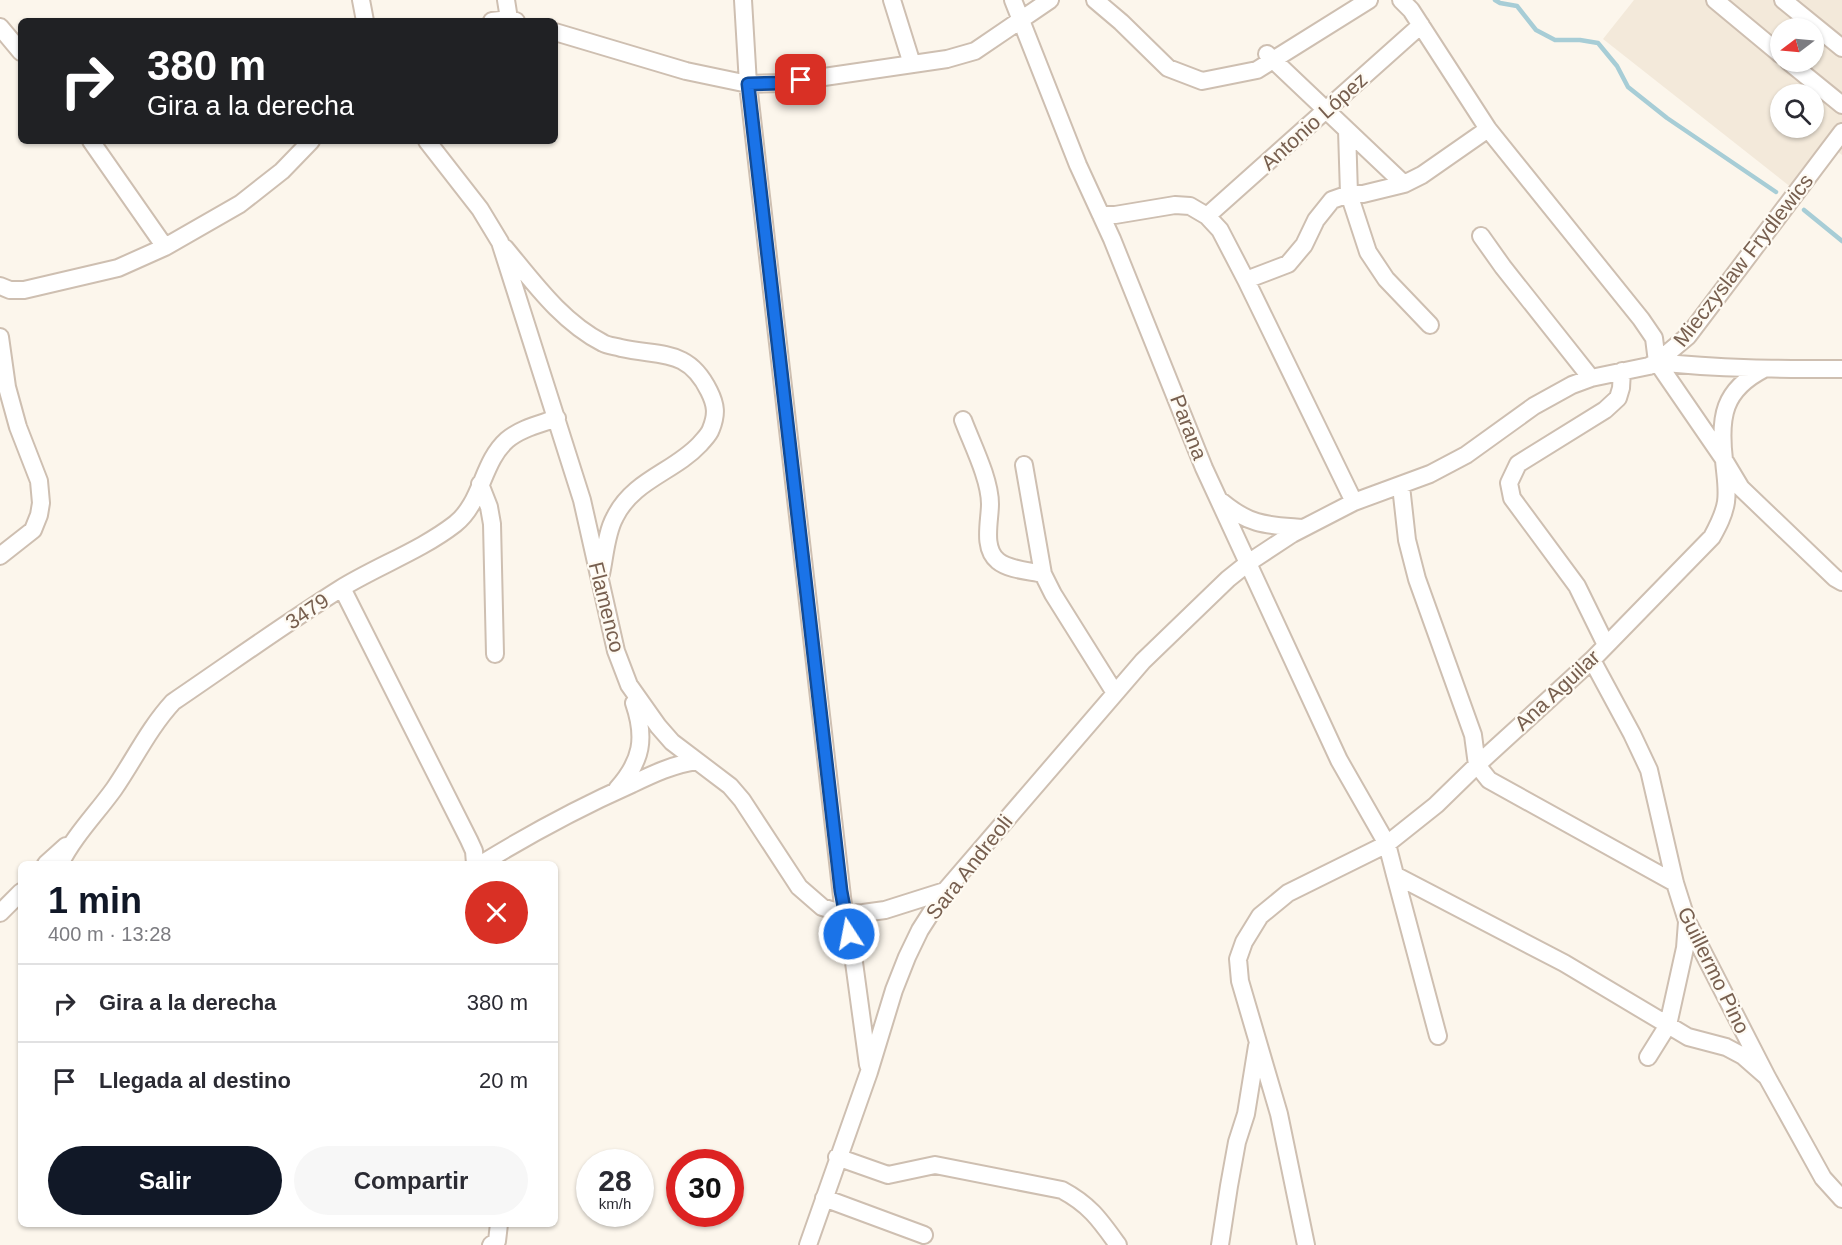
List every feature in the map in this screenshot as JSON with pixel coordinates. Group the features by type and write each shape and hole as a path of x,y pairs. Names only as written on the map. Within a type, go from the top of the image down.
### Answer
{"street":[{"path":"361,0 364,18"},
{"path":"506,0 506,18"},
{"path":"743,0 748,84 844,914 853,955 869,1072"},
{"path":"892,0 912,64"},
{"name":"Parana","path":"1013,0 1078,165 1101,215 1218,498 1339,760 1387,844 1438,1036"},
{"path":"558,33 686,71 748,84 783,83 947,59 975,51 1050,0"},
{"path":"1095,0 1168,68 1181,75 1202,81 1257,70 1270,56 1369,0"},
{"path":"1401,0 1411,10 1488,129 1641,319 1654,338 1657,362 1741,488 1835,578 1842,582"},
{"path":"1715,0 1770,46"},
{"path":"1783,0 1842,48"},
{"name":"Antonio López","path":"1207,216 1421,25"},
{"path":"0,27 18,48"},
{"path":"1270,56 1404,184"},
{"path":"1801,72 1842,105"},
{"path":"1246,280 1288,264 1304,245 1316,220 1332,200 1349,194 1363,194 1404,184 1422,175 1488,129"},
{"path":"1347,130 1349,194 1368,252 1386,279 1430,325"},
{"name":"Mieczyslaw Frydlewics","path":"1248,563 1292,534 1354,502 1430,474 1466,455 1534,406 1572,385 1657,362 1688,336 1842,132"},
{"path":"93,144 165,247"},
{"path":"0,286 10,290 24,290 118,268 165,247 240,204 282,171 308,144"},
{"name":"Flamenco","path":"429,144 480,209 500,242 582,500 616,651 629,685 672,742 730,786 742,800 799,887 822,907 844,914 885,910 945,891"},
{"path":"1101,215 1115,215 1175,205 1190,206 1207,216 1220,230 1354,502"},
{"path":"1481,236 1591,378"},
{"path":"500,242 567,319 605,344 673,356 688,362 701,375 716,404 716,417 710,433 688,457 638,487 622,504 614,518 600,581"},
{"path":"0,337 7,387 18,427 39,481 41,503 33,530 0,556"},
{"path":"1657,362 1764,369 1842,369"},
{"name":"Ana Aguilar","path":"1258,1042 1240,981 1238,959 1244,942 1260,916 1288,892 1387,844 1436,805 1592,660 1712,537 1726,504 1722,416 1741,383 1764,369"},
{"path":"1606,645 1577,586 1512,498 1509,483 1518,464 1605,410 1618,398 1622,371"},
{"name":"3479","path":"62,861 77,835 116,786 159,717 173,702 342,588 434,538 457,522 473,502 497,450 520,432 557,418"},
{"path":"963,420 984,477 990,501 988,538 990,550 999,561 1043,574"},
{"path":"1024,465 1043,574 1115,693"},
{"path":"480,484 489,507 492,524 495,654"},
{"path":"1401,486 1407,540 1417,579 1473,735 1477,765 1488,780 1675,883"},
{"path":"1218,498 1238,515 1260,525 1304,529"},
{"name":"Sara Andreoli","path":"808,1245 837,1157 869,1072 894,990 920,930 945,891 1143,661 1228,579 1248,563"},
{"path":"342,588 469,840 474,851 475,861"},
{"name":"Guillermo Pino","path":"1592,660 1650,770 1675,883 1687,921 1767,1077 1823,1178 1842,1199"},
{"path":"614,792 630,774 640,751 641,724 629,685"},
{"path":"487,861 528,836 614,792 670,767 697,761"},
{"name":"3479","path":"49,861 77,835"},
{"path":"1395,875 1564,963 1688,1037 1726,1047 1743,1056 1767,1077"},
{"path":"0,913 18,895"},
{"path":"1648,1057 1668,1025 1685,948 1687,921"},
{"path":"1220,1245 1237,1142 1246,1114 1258,1042"},
{"path":"1258,1042 1279,1114 1306,1245"},
{"path":"837,1157 888,1175 935,1165 1062,1190 1079,1199 1096,1215 1114,1242"},
{"path":"824,1198 924,1235"},
{"path":"491,1245 497,1241 499,1227"}],"shaded area":[{"path":"1634,0 1842,0 1842,155 1831,147 1797,192 1603,39"}],"waterway":[{"path":"1495,0 1517,6 1536,30 1555,40 1598,43 1617,66 1628,87 1667,118 1776,192"},
{"path":"1804,210 1842,241"}],"route":[{"path":"801,80 748,84 841,891 849,934"}]}
